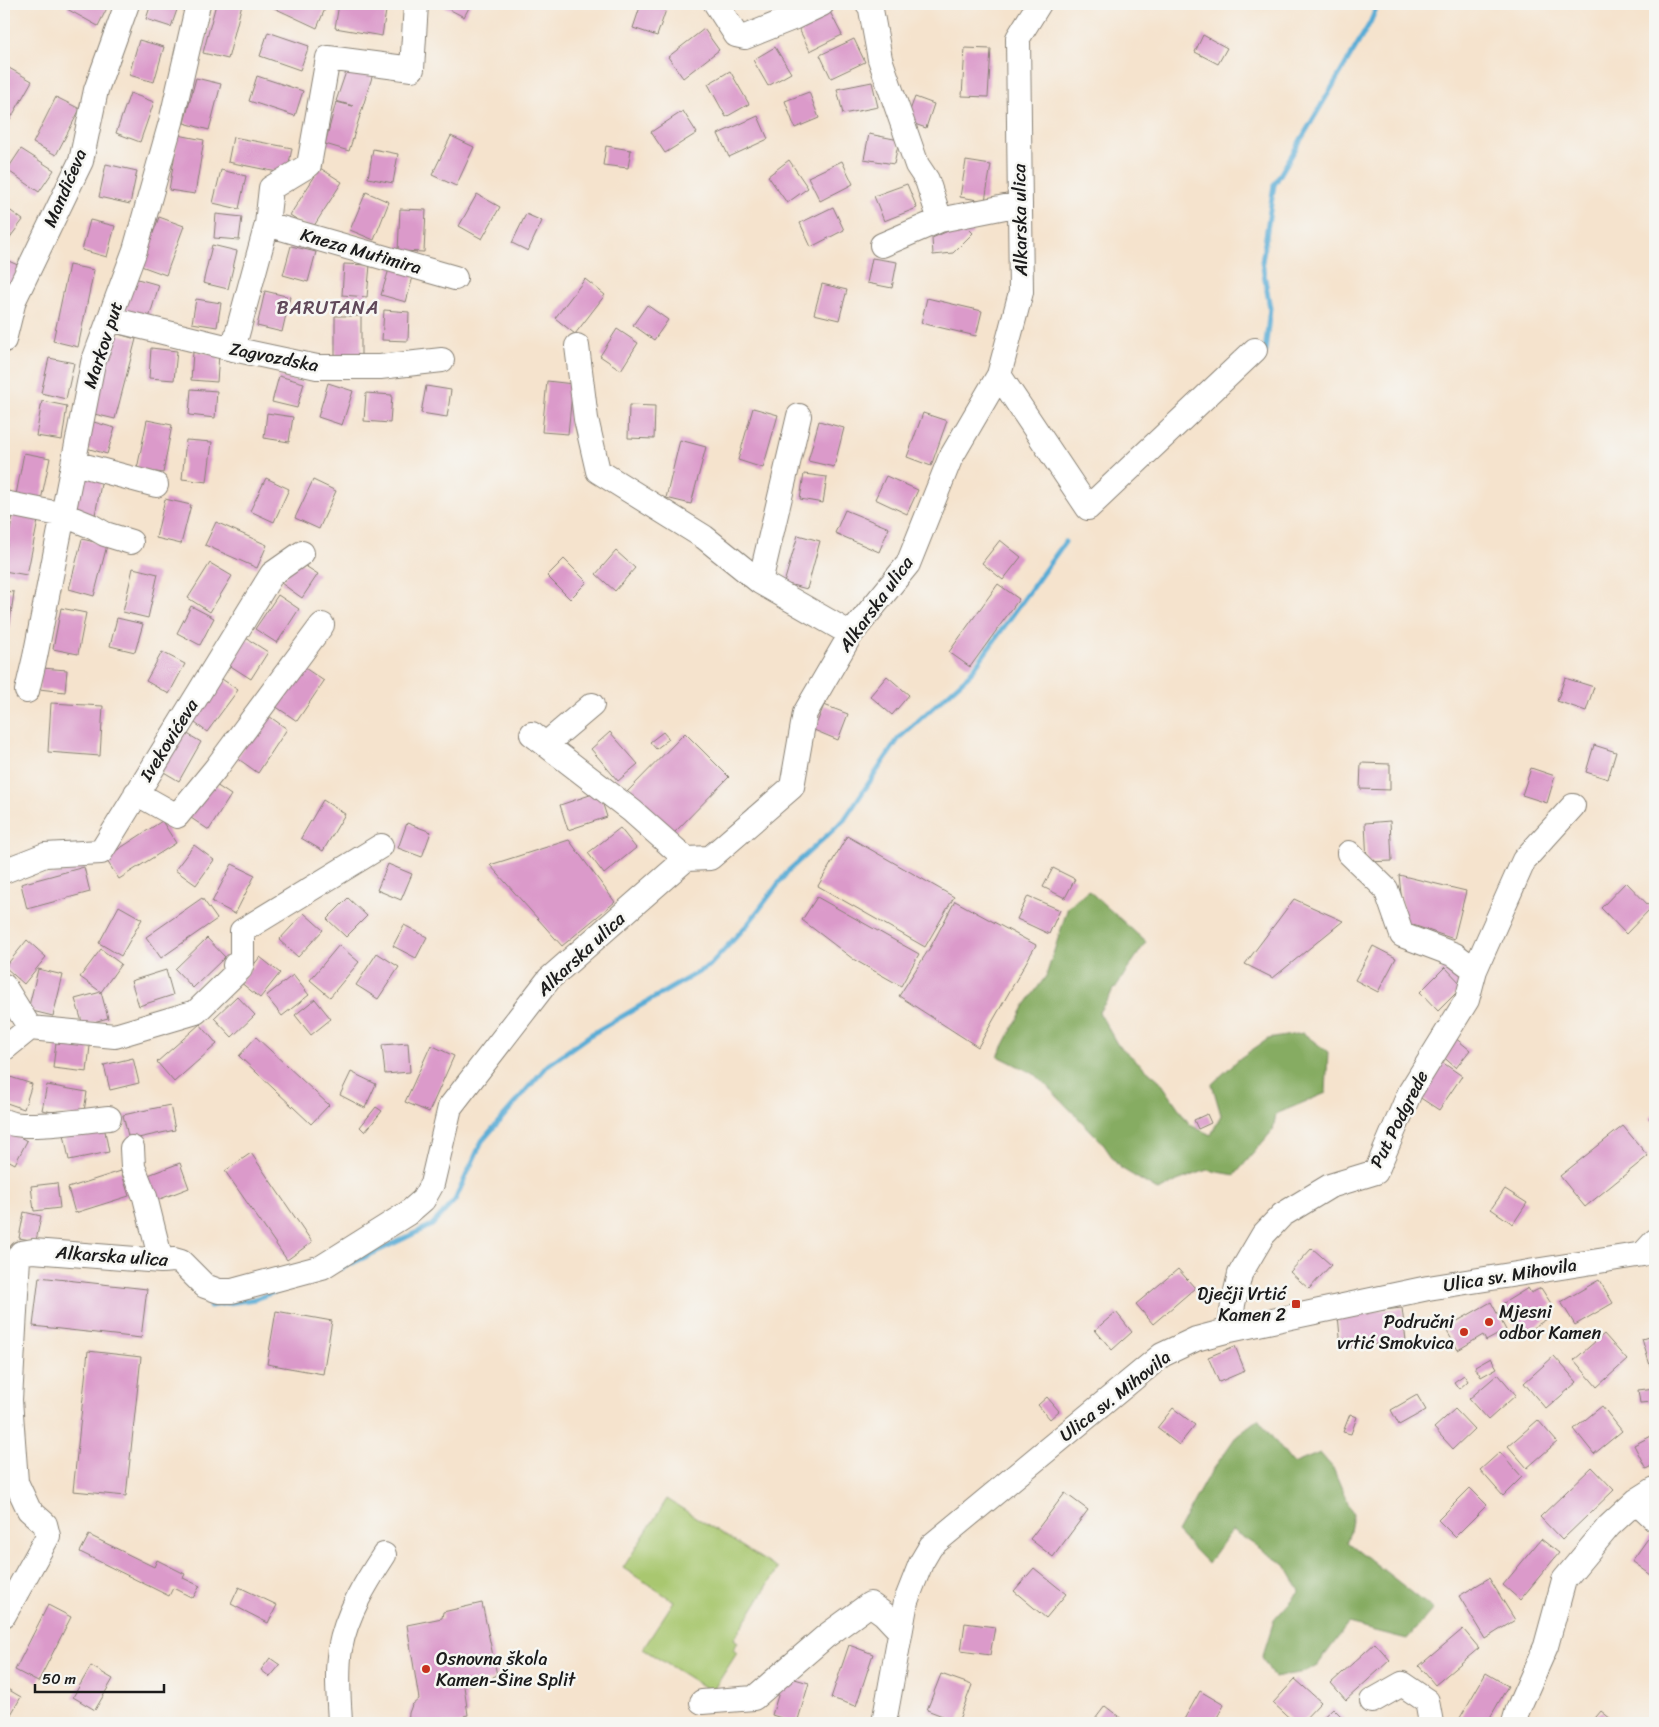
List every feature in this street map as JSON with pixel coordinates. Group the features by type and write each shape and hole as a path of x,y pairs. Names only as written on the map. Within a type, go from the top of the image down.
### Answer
{"street":[{"name":"Mandićeva","path":"4,340 14,300 81,161 96,90 126,4"},
{"name":"Markov put","path":"27,691 64,515 93,363 138,241 171,122 198,4"},
{"path":"233,350 267,224 271,188 309,165 328,58 412,69 416,4"},
{"path":"716,4 736,36 745,37 822,4"},
{"path":"868,4 870,4 880,59 917,165 927,180 940,220"},
{"name":"Alkarska ulica","path":"4,1616 48,1536 45,1524 29,1510 16,1482 10,1400 18,1258 21,1253 33,1251 161,1261 174,1260 181,1262 206,1286 219,1291 232,1291 322,1267 408,1213 423,1200 432,1184 450,1107 549,979 686,859 710,858 792,787 805,713 851,634 908,564 950,459 999,375 1021,292 1018,38 1039,4"},
{"path":"882,245 940,220 1020,204"},
{"name":"Kneza Mutimira","path":"267,224 456,278"},
{"name":"Zagvozdska","path":"110,319 233,350 317,367 380,367 442,360"},
{"path":"577,346 586,419 598,471 704,538 760,582 851,634"},
{"path":"999,375 1088,508 1254,350"},
{"path":"760,582 799,416"},
{"path":"74,463 156,485"},
{"path":"4,503 64,515 104,534 131,542"},
{"name":"Ivekovićeva","path":"4,871 45,855 101,852 272,574 302,553"},
{"path":"136,793 177,816 217,767 322,625"},
{"path":"592,706 539,739 632,810 686,859"},
{"path":"1349,852 1386,889 1402,935 1455,955 1475,970 1524,860 1573,806"},
{"path":"4,1049 30,1028 115,1036 196,1012 240,969 235,964 242,964 242,931 381,846"},
{"name":"Put Podgrede","path":"1230,1330 1233,1304 1240,1274 1263,1235 1282,1215 1330,1186 1376,1172 1410,1092 1467,1000 1475,970"},
{"path":"4,986 30,1028"},
{"path":"4,1121 8,1124 41,1126 109,1118"},
{"path":"132,1148 132,1167 145,1197 161,1261"},
{"name":"Ulica sv. Mihovila","path":"884,1723 892,1688 900,1631 909,1595 921,1563 931,1546 1162,1355 1196,1339 1230,1330 1428,1288 1651,1254"},
{"path":"1514,1723 1546,1646 1564,1580 1609,1526 1646,1495 1655,1519"},
{"path":"4,1500 29,1510"},
{"path":"340,1723 338,1679 340,1649 361,1589 384,1555"},
{"path":"702,1702 754,1698 826,1636 870,1604 884,1614 900,1631"},
{"path":"1372,1702 1402,1684 1426,1701 1431,1723"}],"green space":[{"path":"1088,890 1146,942 1099,1012 1117,1044 1160,1081 1190,1125 1211,1135 1221,1115 1212,1084 1240,1058 1268,1039 1303,1033 1328,1052 1326,1093 1276,1114 1273,1130 1235,1175 1207,1170 1177,1181 1159,1191 1119,1167 1101,1141 1036,1075 998,1056 1025,1005 1046,976 1068,907"},
{"path":"1258,1419 1293,1464 1320,1453 1333,1468 1353,1515 1348,1542 1433,1609 1407,1639 1348,1624 1317,1666 1305,1672 1274,1677 1262,1658 1274,1620 1300,1591 1285,1565 1232,1530 1208,1564 1177,1532 1205,1481 1237,1435"},
{"path":"667,1499 778,1569 734,1639 738,1642 733,1650 737,1653 712,1692 643,1649 674,1601 623,1568"}],"building":[{"path":"4,4 10,4 6,14 4,14"},
{"path":"70,4 109,4 98,26 67,9"},
{"path":"151,4 179,4 171,27 146,19"},
{"path":"216,4 242,4 228,59 203,53"},
{"path":"271,4 327,4 317,28 270,6"},
{"path":"339,4 386,11 382,36 335,28"},
{"path":"439,4 471,4 464,17"},
{"path":"641,4 668,4 657,36 633,28"},
{"path":"830,12 842,35 810,51 798,27"},
{"path":"704,29 719,50 683,78 668,57"},
{"path":"268,32 309,46 300,70 260,56"},
{"path":"1203,35 1227,48 1218,64 1195,52"},
{"path":"854,39 865,62 831,78 820,55"},
{"path":"139,40 164,47 154,82 129,75"},
{"path":"775,47 791,73 768,86 753,60"},
{"path":"965,48 991,49 988,97 962,96"},
{"path":"348,66 373,74 349,151 325,144 336,102 353,106 336,101"},
{"path":"9,68 32,81 7,125 4,123 4,78"},
{"path":"730,71 749,104 726,117 708,84"},
{"path":"257,76 303,91 295,116 249,101"},
{"path":"196,78 221,84 209,130 184,123"},
{"path":"872,82 878,107 843,114 837,89"},
{"path":"809,92 819,118 795,128 785,101"},
{"path":"130,93 154,102 140,142 116,133"},
{"path":"56,97 80,109 56,155 33,143"},
{"path":"915,97 934,104 926,128 906,121"},
{"path":"683,111 697,133 665,153 651,132"},
{"path":"758,116 768,139 729,157 718,134"},
{"path":"869,134 899,140 894,164 864,159"},
{"path":"178,135 204,140 195,194 169,190"},
{"path":"451,136 474,147 456,186 432,175"},
{"path":"233,137 292,148 287,174 228,162"},
{"path":"606,146 631,150 628,168 603,165"},
{"path":"21,149 54,170 39,192 7,170"},
{"path":"373,149 398,154 393,183 368,178"},
{"path":"789,160 808,188 787,203 768,176"},
{"path":"842,161 853,184 820,201 808,177"},
{"path":"966,161 991,165 985,201 960,197"},
{"path":"106,164 137,171 130,204 99,197"},
{"path":"320,168 342,182 312,229 290,215"},
{"path":"221,170 246,176 239,209 213,203"},
{"path":"907,184 917,208 884,221 874,196"},
{"path":"366,192 389,202 374,240 350,230"},
{"path":"477,194 500,207 482,239 459,226"},
{"path":"4,206 23,220 8,240 4,238"},
{"path":"833,207 844,230 811,247 800,223"},
{"path":"400,209 426,210 424,252 398,251"},
{"path":"216,214 242,217 239,240 214,238"},
{"path":"526,214 542,221 528,251 512,243"},
{"path":"159,217 184,226 166,275 141,266"},
{"path":"90,220 115,226 107,257 82,250"},
{"path":"964,224 973,233 953,253 933,255 932,238"},
{"path":"212,245 237,251 228,289 203,283"},
{"path":"291,246 316,252 308,282 283,275"},
{"path":"872,258 897,262 892,288 867,283"},
{"path":"4,259 20,266 4,299"},
{"path":"344,264 370,265 367,297 342,295"},
{"path":"69,265 94,270 78,347 53,341"},
{"path":"390,266 414,273 406,302 381,295"},
{"path":"134,278 159,285 147,325 123,317"},
{"path":"585,279 605,295 575,334 555,318"},
{"path":"822,284 847,290 839,320 814,314"},
{"path":"265,291 290,297 282,332 257,326"},
{"path":"927,298 982,311 976,336 921,323"},
{"path":"196,299 221,303 217,327 192,323"},
{"path":"647,305 668,320 654,340 633,325"},
{"path":"384,310 409,312 408,341 382,340"},
{"path":"335,316 361,316 361,359 335,359"},
{"path":"617,329 638,343 621,370 600,356"},
{"path":"111,332 136,339 115,419 90,413"},
{"path":"151,348 177,351 174,380 149,378"},
{"path":"193,352 219,354 217,382 191,380"},
{"path":"49,358 74,363 66,399 41,393"},
{"path":"279,376 304,383 297,408 272,402"},
{"path":"547,381 573,384 568,434 542,432"},
{"path":"328,383 353,391 342,425 318,417"},
{"path":"426,386 451,390 447,417 421,413"},
{"path":"191,389 217,391 215,418 189,415"},
{"path":"366,393 392,395 390,423 364,421"},
{"path":"42,401 67,406 62,440 36,436"},
{"path":"629,405 655,406 654,439 628,438"},
{"path":"753,408 778,415 763,468 738,460"},
{"path":"267,413 293,417 289,442 264,438"},
{"path":"923,413 947,421 931,466 907,457"},
{"path":"147,420 172,425 163,473 137,469"},
{"path":"90,421 115,428 107,454 83,447"},
{"path":"819,421 844,428 834,467 808,461"},
{"path":"186,440 212,442 207,482 182,479"},
{"path":"680,440 706,447 691,504 666,498"},
{"path":"24,453 50,458 40,505 15,500"},
{"path":"77,474 102,479 95,515 70,510"},
{"path":"804,474 827,477 823,503 800,499"},
{"path":"886,476 918,490 907,514 875,499"},
{"path":"266,478 289,489 274,522 250,511"},
{"path":"313,480 336,491 319,529 295,518"},
{"path":"165,499 191,505 181,544 156,538"},
{"path":"845,510 889,528 879,552 835,533"},
{"path":"14,511 39,516 27,575 4,571 4,559"},
{"path":"216,522 267,545 257,568 205,545"},
{"path":"798,535 820,541 807,589 784,583"},
{"path":"82,539 107,545 94,596 69,589"},
{"path":"1000,540 1021,557 1003,580 982,563"},
{"path":"616,551 635,568 615,591 596,574"},
{"path":"564,559 587,582 570,599 547,576"},
{"path":"296,560 318,574 302,598 281,583"},
{"path":"210,563 232,576 210,612 188,598"},
{"path":"133,568 158,574 148,618 123,612"},
{"path":"998,584 1019,599 970,667 949,652"},
{"path":"4,591 14,592 7,643 4,642"},
{"path":"278,595 299,609 277,643 255,629"},
{"path":"191,606 214,618 200,645 177,633"},
{"path":"61,608 86,613 78,654 53,649"},
{"path":"117,618 143,624 135,652 110,646"},
{"path":"246,638 268,652 251,679 229,665"},
{"path":"162,652 185,664 169,694 146,681"},
{"path":"302,666 324,681 297,721 275,706"},
{"path":"42,668 67,670 65,692 39,689"},
{"path":"216,675 238,690 207,732 187,717"},
{"path":"887,676 909,695 892,715 870,696"},
{"path":"1565,678 1594,687 1586,711 1557,701"},
{"path":"51,703 103,706 100,756 48,752"},
{"path":"824,705 848,714 838,740 814,730"},
{"path":"266,714 287,729 258,773 237,758"},
{"path":"179,729 201,742 179,781 157,768"},
{"path":"610,732 638,764 618,781 591,749"},
{"path":"663,732 669,739 656,749 650,742"},
{"path":"685,733 729,777 670,837 626,793"},
{"path":"1594,745 1616,752 1608,779 1586,772"},
{"path":"1361,763 1390,764 1390,790 1360,789"},
{"path":"1531,768 1555,776 1547,803 1522,795"},
{"path":"210,781 231,795 209,830 188,816"},
{"path":"599,792 607,817 568,830 560,805"},
{"path":"323,800 345,814 323,851 301,838"},
{"path":"162,821 176,843 119,879 105,858"},
{"path":"1390,821 1392,861 1367,862 1365,823"},
{"path":"407,823 431,832 422,857 398,848"},
{"path":"620,828 636,848 604,874 588,853"},
{"path":"847,836 954,897 925,947 818,886"},
{"path":"569,840 615,902 562,946 490,865"},
{"path":"194,845 214,860 196,885 175,870"},
{"path":"232,864 255,875 235,914 212,902"},
{"path":"388,864 412,874 401,900 377,890"},
{"path":"84,867 90,892 27,909 21,884"},
{"path":"1053,868 1075,879 1065,898 1043,887"},
{"path":"1399,875 1466,891 1454,939 1404,922"},
{"path":"1626,882 1651,908 1626,934 1601,908"},
{"path":"1028,896 1060,910 1049,934 1017,919"},
{"path":"817,897 919,954 901,986 853,959 802,920"},
{"path":"202,898 217,919 161,958 146,937"},
{"path":"348,898 367,916 346,937 327,919"},
{"path":"1294,899 1343,921 1273,978 1245,964"},
{"path":"955,901 1036,945 978,1047 899,996 931,946"},
{"path":"119,906 142,919 121,956 99,943"},
{"path":"304,913 323,930 298,957 279,940"},
{"path":"404,925 427,937 416,958 393,946"},
{"path":"207,938 225,957 193,988 175,969"},
{"path":"27,940 46,957 24,984 5,967"},
{"path":"339,945 359,962 330,997 310,980"},
{"path":"1373,946 1396,958 1378,992 1355,980"},
{"path":"101,949 121,964 101,992 80,977"},
{"path":"377,953 399,967 378,999 356,985"},
{"path":"260,957 280,973 260,998 240,982"},
{"path":"1445,967 1463,986 1438,1011 1420,992"},
{"path":"38,969 63,975 53,1016 28,1010"},
{"path":"166,970 173,995 139,1006 131,981"},
{"path":"293,975 309,995 282,1016 266,996"},
{"path":"101,992 108,1018 83,1025 75,999"},
{"path":"237,996 255,1015 232,1037 214,1018"},
{"path":"315,999 331,1019 311,1035 295,1015"},
{"path":"200,1024 217,1044 174,1082 157,1062"},
{"path":"256,1037 329,1105 311,1124 239,1056"},
{"path":"1454,1037 1470,1050 1456,1068 1440,1054"},
{"path":"56,1042 90,1046 87,1072 53,1068"},
{"path":"408,1043 410,1072 385,1074 382,1045"},
{"path":"431,1045 454,1056 429,1112 405,1102"},
{"path":"133,1058 139,1083 110,1090 104,1065"},
{"path":"1439,1060 1462,1076 1439,1110 1416,1095"},
{"path":"351,1072 376,1084 365,1108 340,1095"},
{"path":"4,1075 32,1084 24,1109 4,1102"},
{"path":"47,1085 87,1092 83,1118 42,1110"},
{"path":"170,1105 175,1130 129,1140 123,1115"},
{"path":"376,1107 382,1111 365,1132 360,1127"},
{"path":"1655,1113 1655,1125 1649,1118"},
{"path":"1207,1114 1211,1123 1198,1129 1194,1120"},
{"path":"104,1126 109,1152 69,1160 64,1134"},
{"path":"1623,1126 1648,1156 1585,1207 1560,1176"},
{"path":"4,1128 27,1141 15,1164 4,1158"},
{"path":"251,1153 312,1242 287,1260 225,1171"},
{"path":"180,1163 189,1188 152,1202 143,1177"},
{"path":"121,1171 129,1196 75,1213 68,1188"},
{"path":"57,1183 60,1208 34,1211 31,1186"},
{"path":"1505,1189 1527,1203 1513,1224 1491,1209"},
{"path":"24,1212 41,1216 36,1241 19,1238"},
{"path":"1312,1248 1331,1265 1309,1289 1290,1272"},
{"path":"1178,1269 1195,1288 1153,1324 1136,1304"},
{"path":"39,1277 147,1289 141,1338 33,1326"},
{"path":"1599,1280 1613,1303 1575,1325 1561,1302"},
{"path":"1528,1288 1531,1293 1541,1288 1552,1305 1542,1311 1547,1319 1521,1335 1502,1304"},
{"path":"1491,1302 1506,1330 1486,1341 1483,1335 1458,1350 1445,1328"},
{"path":"1402,1308 1406,1341 1341,1348 1338,1315"},
{"path":"276,1311 332,1321 323,1374 267,1364"},
{"path":"1116,1312 1132,1332 1112,1350 1095,1330"},
{"path":"1604,1334 1627,1360 1597,1387 1574,1360"},
{"path":"1655,1335 1655,1371 1652,1372 1642,1339"},
{"path":"1235,1346 1245,1371 1219,1382 1208,1357"},
{"path":"88,1351 141,1357 126,1496 73,1491"},
{"path":"1554,1356 1577,1382 1546,1409 1524,1383"},
{"path":"1491,1358 1497,1368 1481,1377 1475,1367"},
{"path":"1498,1374 1516,1395 1488,1420 1469,1399"},
{"path":"1464,1375 1468,1381 1459,1389 1454,1382"},
{"path":"1655,1388 1655,1402 1640,1403 1638,1390"},
{"path":"1417,1395 1426,1410 1399,1425 1391,1410"},
{"path":"1047,1397 1059,1411 1050,1419 1038,1405"},
{"path":"1602,1406 1622,1431 1594,1454 1574,1429"},
{"path":"1173,1408 1195,1425 1179,1445 1157,1428"},
{"path":"1455,1409 1474,1429 1453,1449 1434,1428"},
{"path":"1350,1414 1357,1417 1351,1434 1343,1432"},
{"path":"1538,1420 1557,1442 1527,1468 1508,1446"},
{"path":"1655,1434 1655,1464 1646,1469 1634,1445"},
{"path":"1500,1452 1522,1477 1503,1496 1480,1470"},
{"path":"1592,1467 1614,1490 1562,1540 1540,1517"},
{"path":"1470,1488 1487,1505 1455,1537 1438,1520"},
{"path":"1065,1493 1088,1510 1053,1557 1030,1539"},
{"path":"1652,1533 1655,1536 1655,1578 1632,1561"},
{"path":"89,1535 154,1567 157,1560 185,1574 183,1578 200,1586 193,1598 173,1588 169,1596 80,1552"},
{"path":"1541,1539 1559,1553 1520,1600 1503,1585"},
{"path":"1034,1568 1066,1594 1046,1618 1014,1591"},
{"path":"1489,1578 1515,1620 1485,1639 1459,1596"},
{"path":"239,1587 277,1605 268,1623 231,1604"},
{"path":"482,1603 497,1675 493,1677 494,1680 464,1686 468,1715 464,1716 466,1723 408,1723 412,1705 419,1699 407,1625 442,1618 443,1612"},
{"path":"48,1605 71,1617 38,1682 15,1670"},
{"path":"965,1623 995,1627 990,1655 961,1651"},
{"path":"1463,1629 1479,1648 1435,1685 1419,1666"},
{"path":"1375,1643 1390,1660 1346,1700 1331,1683"},
{"path":"849,1645 873,1654 856,1706 831,1698"},
{"path":"270,1658 280,1665 270,1677 261,1670"},
{"path":"91,1666 113,1679 95,1710 73,1697"},
{"path":"1486,1673 1508,1686 1487,1723 1457,1723"},
{"path":"941,1674 972,1685 958,1722 927,1710"},
{"path":"784,1676 809,1683 797,1723 772,1715"},
{"path":"1295,1679 1321,1702 1301,1723 1295,1723 1273,1703"},
{"path":"4,1687 21,1697 6,1723 4,1723"},
{"path":"1200,1691 1224,1705 1214,1723 1182,1723"},
{"path":"1105,1706 1127,1723 1092,1723"},
{"path":"1333,1708 1348,1723 1317,1723"},
{"path":"1601,1711 1616,1723 1591,1723"},
{"path":"80,1717 94,1723 77,1723"}],"waterway":[{"path":"1265,352 1270,308 1262,262 1274,185 1370,23 1378,4"},
{"path":"342,1268 432,1225 455,1200 482,1141 548,1065 590,1035 709,966 748,924 788,871 844,820 899,738 970,674 1065,542"},
{"path":"210,1306 255,1299 280,1290"}],"place":[{"name":"Dječji Vrtić Kamen 2","path":"1296,1304"},
{"name":"Mjesni odbor Kamen","path":"1489,1322"},
{"name":"Područni vrtić Smokvica","path":"1464,1332"},
{"name":"Osnovna škola Kamen-Šine Split","path":"426,1669"}],"district":[{"name":"BARUTANA","path":"328,307"}]}
